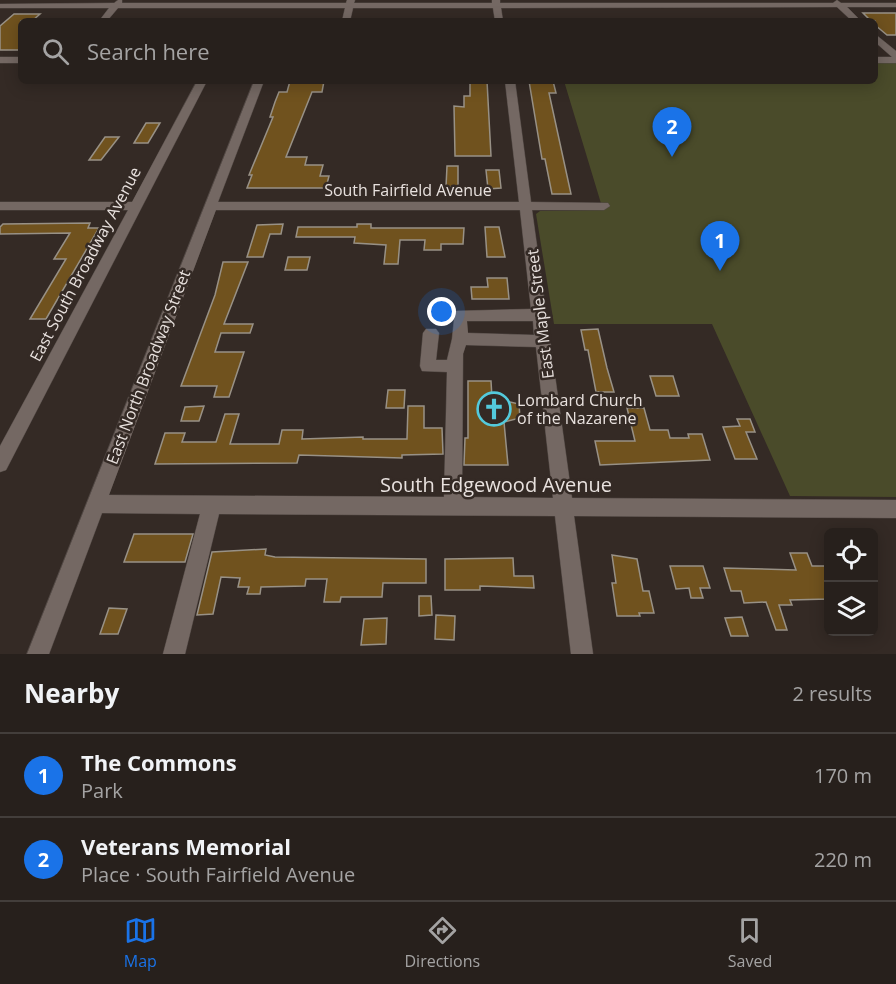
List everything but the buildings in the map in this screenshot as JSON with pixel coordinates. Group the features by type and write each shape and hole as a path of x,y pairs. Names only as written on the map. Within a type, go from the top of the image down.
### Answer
{"street":[{"path":"0,6 118,3 836,3 896,5"},
{"path":"106,18 118,3"},
{"path":"347,18 350,3"},
{"path":"496,3 499,18"},
{"path":"836,3 854,18"},
{"path":"878,40 896,58"},
{"path":"878,60 896,58"},
{"path":"0,60 18,60"},
{"name":"East South Broadway Avenue","path":"0,464 200,84"},
{"name":"East North Broadway Street","path":"38,654 258,84"},
{"name":"East Maple Street","path":"510,84 528,207 562,507 582,654"},
{"path":"0,206 136,206"},
{"name":"South Fairfield Avenue","path":"211,206 604,206"},
{"path":"453,506 454,366 460,339 460,315 541,315"},
{"path":"430,333 428,366 454,366"},
{"path":"460,339 544,341"},
{"name":"South Edgewood Avenue","path":"96,504 896,509"},
{"path":"174,654 213,505"}],"green space":[{"path":"878,63 896,63 896,497 790,496 712,324 554,324 536,214 540,211 603,210 565,84 878,84"}],"place":[{"name":"Veterans Memorial","path":"672,157"},
{"name":"The Commons","path":"720,271"},
{"name":"Lombard Church of the Nazarene","path":"494,409"}]}
